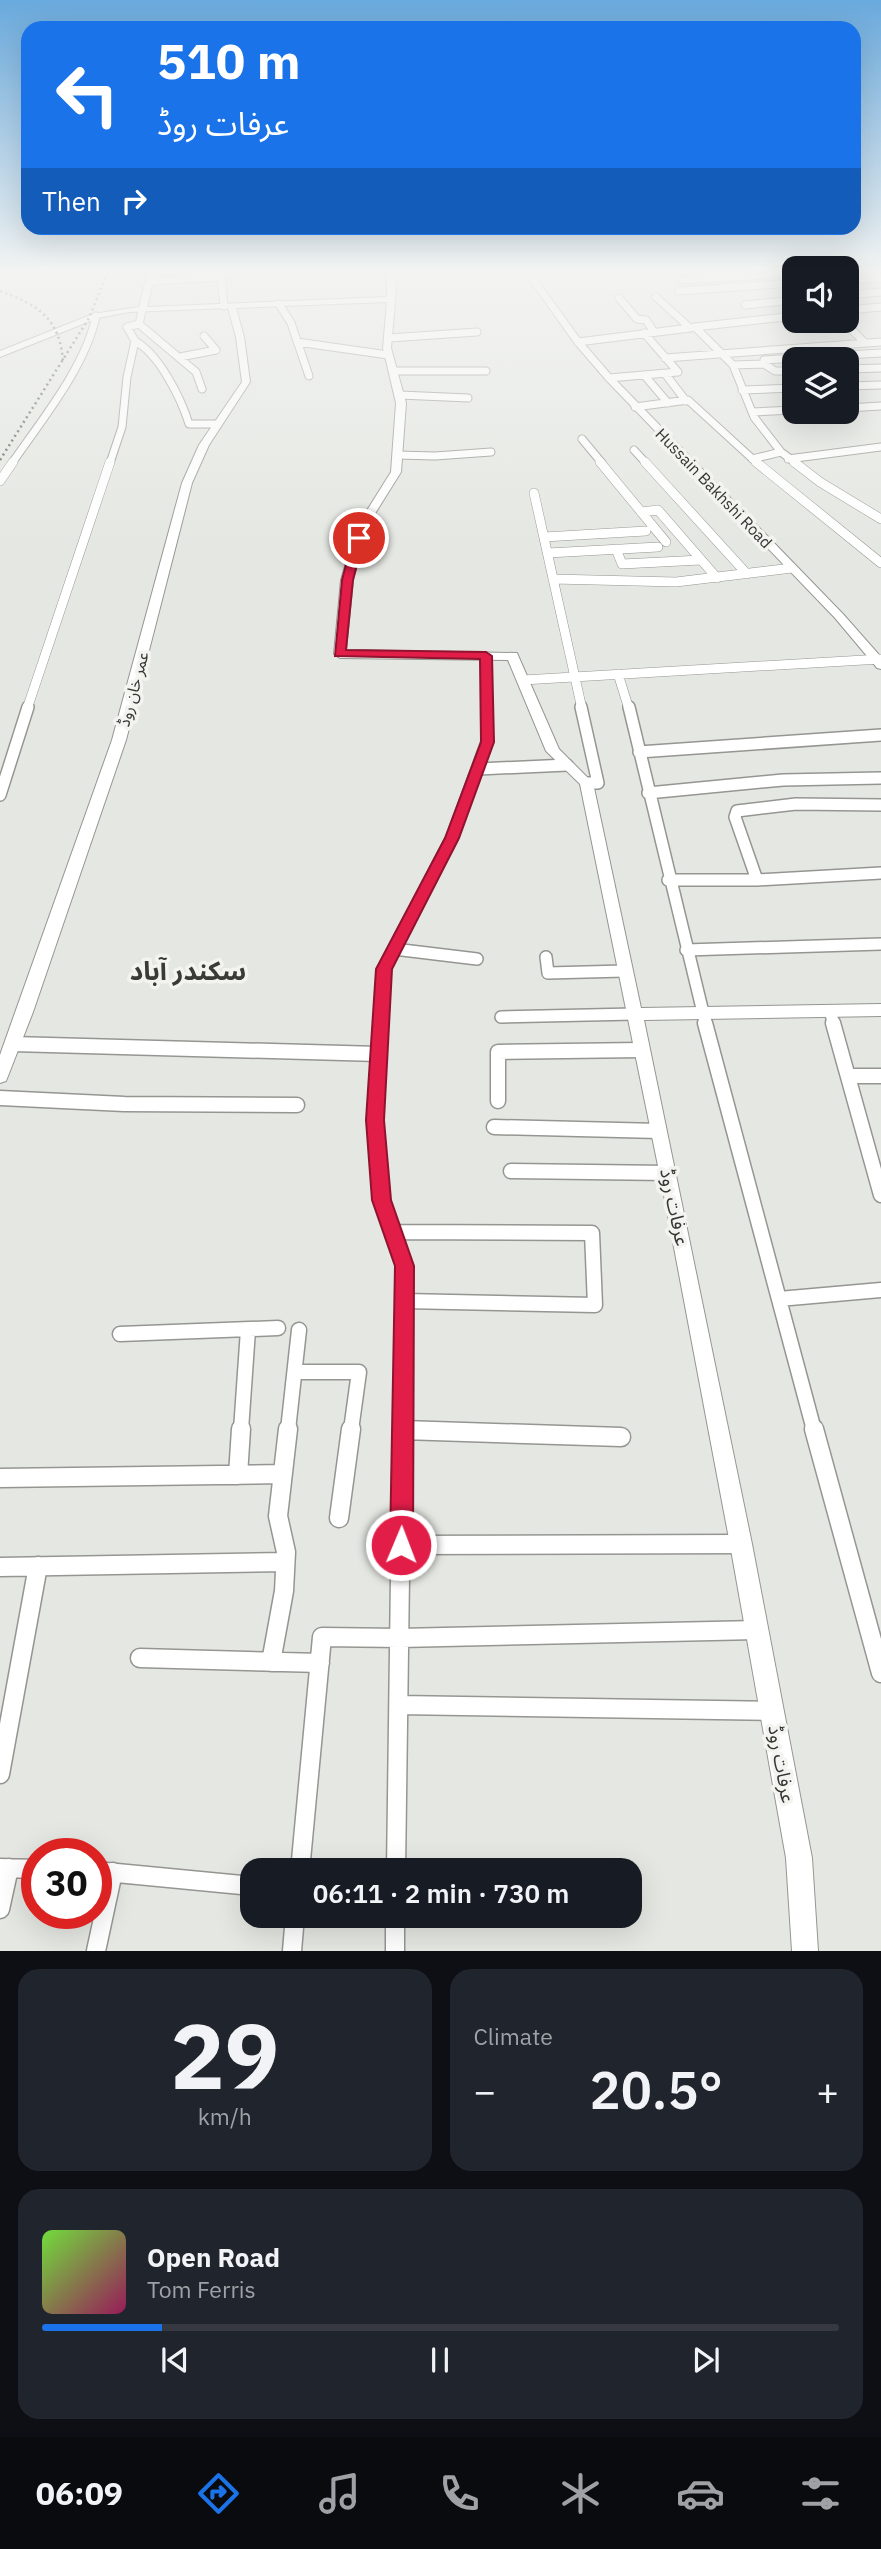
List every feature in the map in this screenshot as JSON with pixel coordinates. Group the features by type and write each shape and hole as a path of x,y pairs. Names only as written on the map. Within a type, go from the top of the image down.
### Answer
{"street":[{"path":"0,481 77,362"},
{"path":"0,795 44,655 122,427 130,362"},
{"path":"157,362 183,405 189,424 218,424"},
{"path":"185,362 196,372 202,390"},
{"name":"عمر خان روڈ","path":"0,1076 121,736 187,483 204,445 246,382 243,362"},
{"path":"304,362 309,376"},
{"path":"391,362 400,395 396,472 361,528 347,580 340,654 513,656 553,751 586,783 598,782 534,493"},
{"name":"Hussain Bakhshi Road","path":"595,362 635,407 839,615 879,661"},
{"path":"609,378 678,371 669,362"},
{"path":"730,362 752,412 781,452 820,482 881,519"},
{"path":"733,365 764,364 775,371 782,371"},
{"path":"859,369 881,368"},
{"path":"394,371 486,371"},
{"path":"666,374 686,401 752,459 881,564"},
{"path":"645,376 668,403"},
{"path":"859,386 881,385"},
{"path":"742,390 782,388"},
{"path":"400,395 468,398"},
{"path":"635,407 686,401"},
{"path":"859,408 881,407"},
{"path":"752,412 782,411"},
{"path":"548,553 662,544 641,512 582,439"},
{"path":"788,459 880,448"},
{"path":"634,450 747,574"},
{"path":"397,455 491,452"},
{"path":"752,459 781,452"},
{"path":"641,512 658,510 717,578"},
{"path":"544,537 646,531"},
{"path":"616,549 622,564 701,560"},
{"path":"553,579 676,582 792,569"},
{"path":"396,1858 404,1266 382,1200 375,1120 384,969 452,838 487,742 486,656"},
{"path":"523,680 879,661"},
{"path":"618,674 702,1013 779,1299 876,1637 881,1673"},
{"path":"639,752 881,735"},
{"path":"478,769 567,765"},
{"path":"648,793 783,780 881,778"},
{"name":"عرفات روڈ","path":"586,783 668,1173 741,1544 799,1858 806,1951"},
{"path":"757,880 735,817 737,811 796,804 881,805"},
{"path":"668,880 757,880 881,873"},
{"path":"686,950 881,944"},
{"path":"394,949 477,959"},
{"path":"546,957 548,973 624,971"},
{"path":"501,1017 881,1010"},
{"path":"830,1011 881,1195"},
{"path":"13,1044 379,1054"},
{"path":"498,1101 498,1052 641,1050"},
{"path":"848,1076 881,1076"},
{"path":"0,1098 124,1104 297,1105"},
{"path":"494,1127 659,1131"},
{"path":"511,1171 668,1173"},
{"path":"393,1232 592,1233 595,1305 404,1301"},
{"path":"779,1299 881,1290"},
{"path":"120,1334 278,1328"},
{"path":"238,1475 248,1330"},
{"path":"271,1662 284,1591 285,1562 278,1516 299,1330"},
{"path":"295,1372 359,1372 339,1518"},
{"path":"402,1430 621,1437"},
{"path":"0,1478 283,1474"},
{"path":"401,1545 741,1544"},
{"path":"0,1567 285,1562"},
{"path":"0,1774 38,1566"},
{"path":"301,1858 322,1637 400,1638 757,1630"},
{"path":"140,1658 320,1663"},
{"path":"399,1705 772,1711"},
{"path":"0,1909 5,1868"},
{"path":"112,1873 240,1885"},
{"path":"292,1951 294,1928"},
{"path":"395,1928 395,1951"},
{"path":"96,1951 98,1929"}],"railway":[{"path":"0,460 61,362"}],"district":[{"name":"سکندر آباد","path":"188,971"}],"route":[{"path":"359,538 347,580 340,654 486,656 487,742 452,838 384,969 375,1120 382,1200 404,1266 401,1545"}]}
